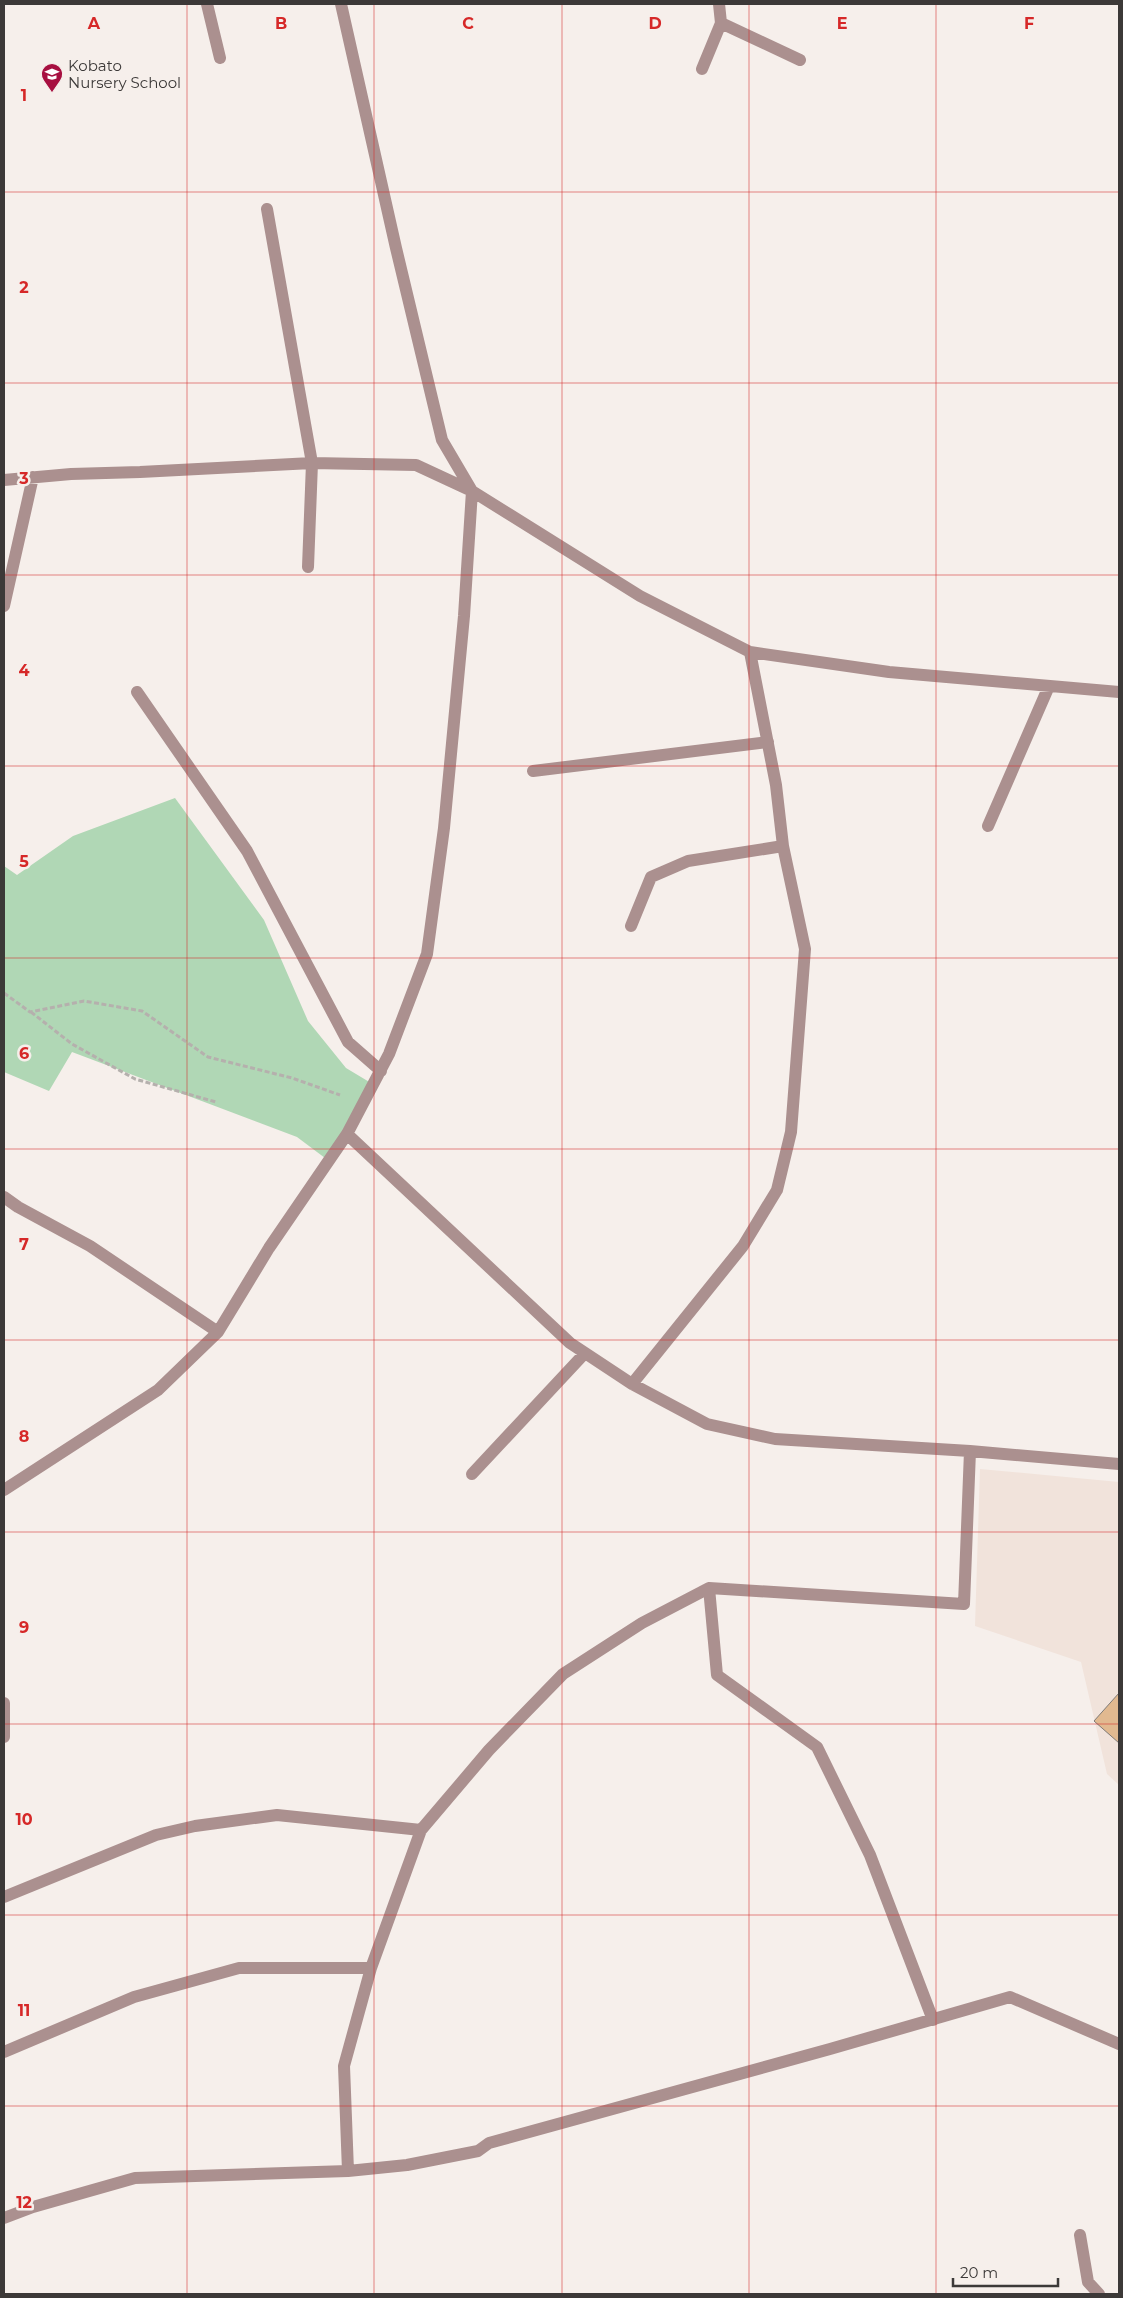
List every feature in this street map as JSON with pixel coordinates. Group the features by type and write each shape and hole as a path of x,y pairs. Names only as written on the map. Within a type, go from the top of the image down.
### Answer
{"street":[{"path":"207,4 220,58"},
{"path":"4,1490 158,1390 218,1332 270,1248 347,1134 364,1104 390,1054 427,954 444,828 464,616 472,490 442,440 341,4"},
{"path":"702,69 721,23 719,4"},
{"path":"721,23 800,60"},
{"path":"267,209 312,463 308,567"},
{"path":"4,480 312,463 416,464 472,490 640,596 750,652 889,672 1119,692"},
{"path":"4,606 33,477"},
{"path":"632,1384 743,1246 777,1190 791,1132 805,949 783,846 776,785 750,652"},
{"path":"988,826 1048,686"},
{"path":"137,692 247,851 348,1042 381,1071"},
{"path":"533,771 768,742"},
{"path":"631,926 651,877 688,861 783,846"},
{"path":"347,1134 570,1343 632,1384 707,1424 775,1439 970,1451 1119,1464"},
{"path":"4,1197 18,1207 90,1246 218,1332"},
{"path":"472,1474 585,1353"},
{"path":"348,2171 344,2066 371,1968 421,1830 489,1750 562,1674 642,1624 708,1588 964,1604 970,1451"},
{"path":"708,1588 717,1675 818,1747 870,1855 933,2020"},
{"path":"4,1703 4,1737"},
{"path":"4,1897 156,1835 195,1826 277,1815 421,1830"},
{"path":"4,2052 134,1997 239,1968 371,1968"},
{"path":"4,2218 33,2207 135,2178 348,2171 407,2165 478,2151 489,2143 1010,1997 1119,2044"},
{"path":"1080,2235 1088,2282 1099,2294"}],"path":[{"path":"4,993 72,1044 135,1078 216,1102"},
{"path":"30,1012 84,1001 142,1011 208,1057 292,1078 364,1104"}],"shaded area":[{"path":"980,1469 1119,1482 1119,1785 1107,1774 1081,1662 975,1626"}],"green space":[{"path":"175,798 264,920 308,1021 346,1068 376,1086 329,1161 297,1137 72,1052 49,1091 4,1072 4,866 17,875 73,836"}],"building":[{"path":"1119,1693 1119,1743 1094,1721"}],"place":[{"name":"Kobato Nursery School","path":"52,93"}]}
